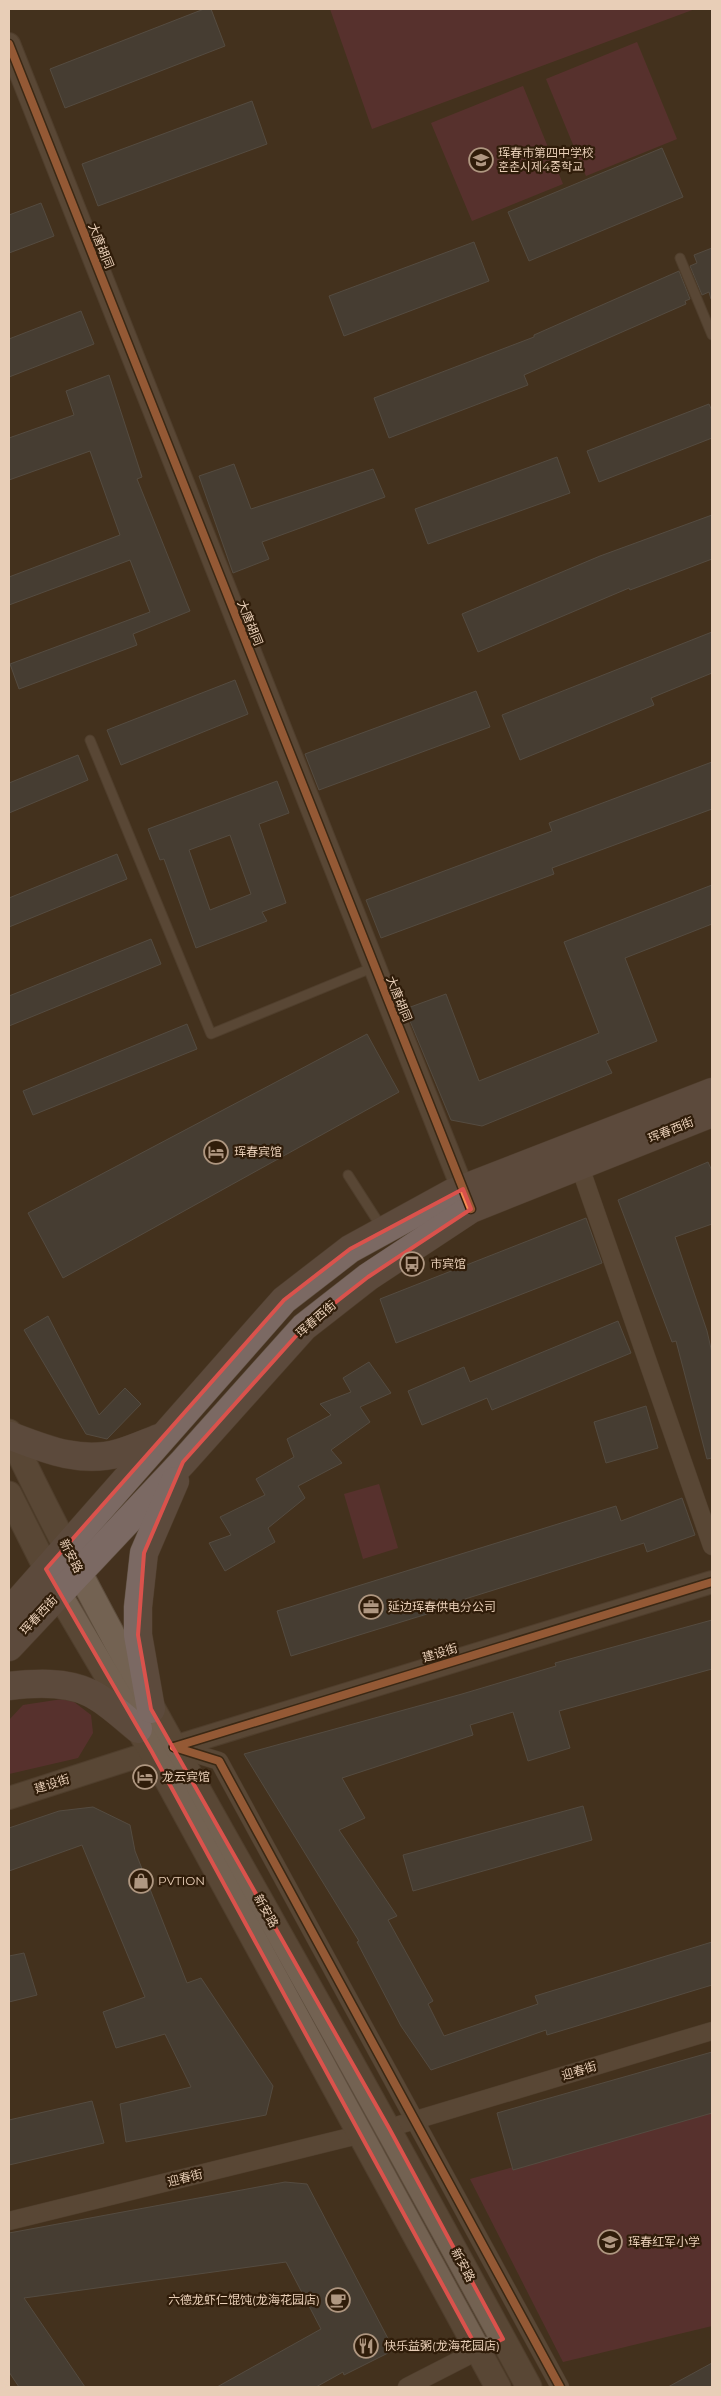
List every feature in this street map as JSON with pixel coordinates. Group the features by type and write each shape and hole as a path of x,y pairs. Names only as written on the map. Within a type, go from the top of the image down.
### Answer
{"main road":[{"name":"珲春西街","path":"9,1612 284,1300 350,1249 384,1230 467,1199 712,1092"},
{"name":"珲春西街","path":"9,1647 184,1462 304,1327 467,1199 580,1168 712,1113"},
{"path":"10,1434 46,1450 78,1457 118,1453 163,1436"},
{"name":"新安路","path":"10,1434 80,1573 144,1719"},
{"path":"9,1686 33,1683 51,1684 90,1693 144,1719 138,1607 144,1553 184,1462"},
{"name":"新安路","path":"9,1494 59,1594 144,1719 389,2128 529,2387"},
{"name":"新安路","path":"163,1750 362,2134 498,2387"}],"street":[{"name":"大唐胡同","path":"9,44 467,1199"},
{"path":"580,1168 712,1546"},
{"name":"建设街","path":"9,1798 711,1586"},
{"path":"163,1750 219,1761 560,2387"},
{"name":"迎春街","path":"389,2128 712,2031"},
{"name":"迎春街","path":"9,2221 362,2134"},
{"path":"407,2387 503,2339"}],"lane":[{"path":"680,258 712,335"},
{"path":"90,740 211,1034 374,966"},
{"path":"348,1175 384,1230"}],"highlighted area":[{"path":"463,1189 471,1209 368,1277 304,1327 183,1462 144,1553 138,1635 151,1709 389,2128 503,2339 478,2350 152,1752 46,1569 284,1300 350,1249"}],"shaded area":[{"path":"330,9 695,9 372,129"},
{"path":"637,42 677,139 586,176 546,79"},
{"path":"523,86 563,184 472,221 431,123"},
{"path":"379,1484 398,1548 363,1559 344,1494"},
{"path":"69,1698 91,1715 93,1733 78,1758 9,1774 9,1720 23,1705"},
{"name":"珲春红军小学","path":"712,2112 712,2326 563,2362 470,2179"}],"building":[{"path":"204,9 211,9 225,46 65,108 50,69"},
{"path":"252,101 267,144 98,206 82,164"},
{"path":"662,148 683,197 529,261 508,212"},
{"path":"41,203 54,236 9,253 9,215"},
{"path":"474,242 489,281 344,336 329,296"},
{"path":"712,248 711,299 709,292 702,295 690,266 697,263 694,255"},
{"path":"679,271 690,299 685,301 686,304 524,375 528,385 389,438 374,398 534,337 534,335"},
{"path":"81,311 94,344 9,377 9,339"},
{"path":"109,375 142,477 137,479 190,611 133,634 137,645 19,689 10,664 150,612 130,560 9,605 9,577 120,535 90,451 9,480 9,438 74,415 66,391"},
{"path":"709,404 712,411 712,438 599,482 587,451"},
{"path":"557,457 570,493 428,544 415,509"},
{"path":"234,464 251,509 373,469 385,497 262,542 269,559 233,573 199,476"},
{"path":"712,515 712,559 630,590 629,588 478,652 462,614 600,556"},
{"path":"712,632 712,673 651,698 654,705 520,760 502,715"},
{"path":"235,680 248,714 121,765 107,730"},
{"path":"476,691 490,727 319,790 305,754"},
{"path":"78,755 88,780 9,813 9,783"},
{"path":"712,762 712,809 552,868 554,874 381,938 366,900 552,831 549,823"},
{"path":"277,781 289,813 259,824 286,903 262,912 267,921 196,948 164,859 160,860 148,829","holes":["230,835 251,894 210,910 189,850"]},
{"path":"117,854 127,879 9,927 9,898"},
{"path":"712,885 712,924 625,958 657,1041 606,1061 612,1073 482,1126 451,1120 405,1009 446,994 479,1081 599,1033 564,942"},
{"path":"151,939 161,964 9,1026 9,996"},
{"path":"187,1024 197,1049 33,1115 23,1091"},
{"name":"珲春宾馆","path":"367,1034 399,1092 63,1278 28,1213"},
{"path":"708,1162 712,1171 712,1224 675,1237 707,1331 712,1353 712,1458 707,1459 676,1341 672,1342 618,1200"},
{"path":"586,1218 602,1263 396,1343 380,1299"},
{"path":"48,1316 99,1415 125,1388 141,1404 107,1439 86,1434 24,1330"},
{"path":"618,1321 631,1353 492,1410 487,1398 422,1425 408,1391 464,1367 470,1382"},
{"path":"369,1362 391,1393 360,1407 370,1422 331,1450 342,1463 298,1486 305,1498 268,1528 275,1542 225,1571 209,1543 231,1535 220,1517 265,1495 256,1479 294,1457 287,1439 331,1415 320,1404 351,1392 343,1378"},
{"path":"646,1406 658,1448 606,1463 594,1422"},
{"path":"682,1498 695,1535 647,1552 644,1543 465,1599 466,1602 291,1656 277,1611 616,1506 621,1521"},
{"path":"712,1620 712,1669 559,1711 570,1748 528,1761 513,1712 470,1725 473,1735 342,1778 365,1818 339,1830 397,1916 388,1920 433,2001 428,2004 444,2036 538,2004 535,1996 712,1942 712,1985 547,2035 546,2030 431,2070 401,2026 357,1942 359,1941 244,1754 462,1694 556,1666 555,1663"},
{"path":"583,1806 592,1840 413,1891 403,1855"},
{"path":"93,1807 130,1825 135,1851 187,1983 201,1978 273,2086 266,2115 126,2142 120,2104 191,2087 165,2034 116,2048 103,2012 145,1997 82,1845 9,1871 9,1828 59,1811"},
{"path":"24,1953 37,1995 9,2002 9,1956"},
{"path":"712,2052 712,2113 513,2170 497,2113"},
{"path":"92,2101 104,2143 9,2165 9,2120"},
{"path":"285,2182 307,2184 394,2350 344,2375 343,2372 316,2387 217,2387 321,2329 286,2262 24,2298 85,2387 19,2387 9,2372 9,2233"},
{"path":"712,2363 712,2387 668,2387"}],"cycle path":[{"path":"9,44 471,1209"},
{"path":"174,1747 712,1582"},
{"path":"174,1747 219,1761 560,2387"}],"place":[{"name":"珲春市第四中学校 훈춘시제4중학교","path":"481,160"},
{"name":"珲春宾馆","path":"216,1152"},
{"name":"市宾馆","path":"412,1264"},
{"name":"延边珲春供电分公司","path":"371,1607"},
{"name":"龙云宾馆","path":"145,1777"},
{"name":"PVTION","path":"141,1881"},
{"name":"珲春红军小学","path":"610,2242"},
{"name":"六德龙虾仁馄饨(龙海花园店)","path":"338,2300"},
{"name":"快乐益粥(龙海花园店)","path":"366,2346"}]}
